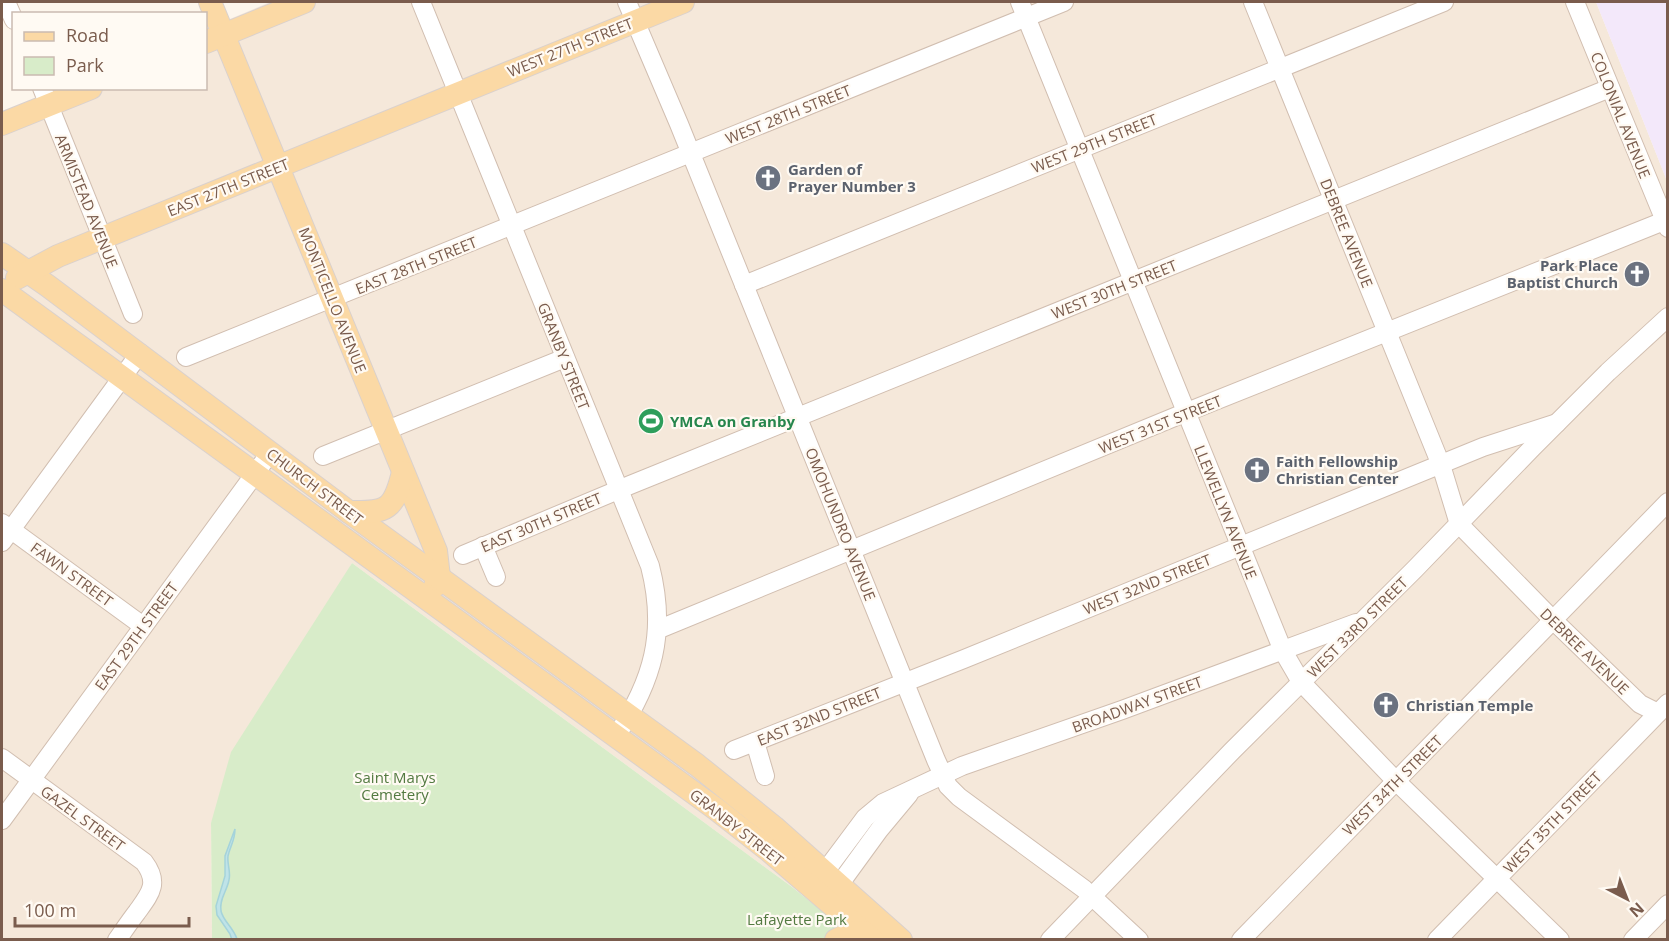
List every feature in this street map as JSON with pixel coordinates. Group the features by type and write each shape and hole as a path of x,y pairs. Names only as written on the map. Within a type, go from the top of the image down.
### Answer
{"main road":[{"name":"MONTICELLO AVENUE","path":"210,2 215,38 278,167 333,299 436,551 439,577"},
{"path":"215,38 304,2"},
{"name":"WEST 27TH STREET","path":"458,94 631,11 683,2"},
{"path":"2,124 45,97 81,90"},
{"name":"EAST 27TH STREET","path":"2,289 28,271 102,237 458,94"},
{"name":"CHURCH STREET","path":"2,254 140,353 349,512 630,715"},
{"name":"CHURCH STREET","path":"2,289 616,736"},
{"path":"349,512 373,513 389,505 397,493 403,472"},
{"path":"429,601 439,577"},
{"name":"GRANBY STREET","path":"630,715 729,790 826,887 868,936"},
{"name":"GRANBY STREET","path":"616,736 767,849 901,939"},
{"path":"836,939 850,933 868,936"}],"street":[{"name":"GRANBY STREET","path":"421,2 650,566 656,586 657,630 647,678 630,715 616,736"},
{"name":"WEST 28TH STREET","path":"512,226 691,153 1023,9 1064,2"},
{"name":"DEBREE AVENUE","path":"1253,2 1441,465 1452,478 1463,520 1475,529 1556,616 1664,713"},
{"name":"WEST 29TH STREET","path":"744,285 1444,2"},
{"name":"COLONIAL AVENUE","path":"1575,2 1666,225"},
{"name":"LLEWELLYN AVENUE","path":"1023,9 1283,651 1301,682 1396,781 1560,939"},
{"name":"OMOHUNDRO AVENUE","path":"631,11 948,786 959,797 1092,896 1138,939"},
{"name":"WEST 30TH STREET","path":"618,489 1610,88"},
{"name":"ARMISTEAD AVENUE","path":"45,97 133,314"},
{"name":"WEST 31ST STREET","path":"657,630 1186,413 1666,225"},
{"name":"EAST 28TH STREET","path":"186,357 512,226"},
{"name":"WEST 33RD STREET","path":"1050,939 1557,423 1668,317"},
{"path":"4,531 140,353"},
{"path":"323,456 565,358"},
{"name":"WEST 32ND STREET","path":"905,682 1483,447 1557,423"},
{"name":"EAST 29TH STREET","path":"2,820 270,453"},
{"name":"EAST 30TH STREET","path":"463,555 618,489"},
{"name":"WEST 34TH STREET","path":"1241,939 1668,502"},
{"name":"FAWN STREET","path":"4,531 143,626"},
{"path":"483,546 496,577"},
{"name":"BROADWAY STREET","path":"826,887 879,830 912,790 942,775 1363,621"},
{"name":"EAST 32ND STREET","path":"734,750 905,682"},
{"name":"WEST 35TH STREET","path":"1437,939 1664,713"},
{"path":"754,742 765,776"},
{"name":"GAZEL STREET","path":"2,758 144,862 149,869 152,877 150,893 117,939"},
{"path":"1633,939 1668,904"}],"shaded area":[{"path":"270,2 1596,2 1667,181 1667,939 857,939 792,887 352,563 211,823 212,939 2,940 2,116 63,90 207,90 207,29"},
{"path":"1596,2 1667,2 1667,181"}],"green space":[{"name":"Saint Marys Cemetery","path":"352,563 792,887 857,939 212,939 211,823 231,752"}],"water":[{"path":"235,829 228,856 229,880 221,907 222,915 237,939 232,940 217,915 216,906 225,876 225,856"}],"place":[{"name":"Garden of Prayer Number 3","path":"768,178"},
{"name":"Park Place Baptist Church","path":"1637,274"},
{"name":"YMCA on Granby","path":"651,421"},
{"name":"Faith Fellowship Christian Center","path":"1257,470"},
{"name":"Christian Temple","path":"1386,705"}],"park label":[{"name":"Lafayette Park","path":"797,919"}]}
